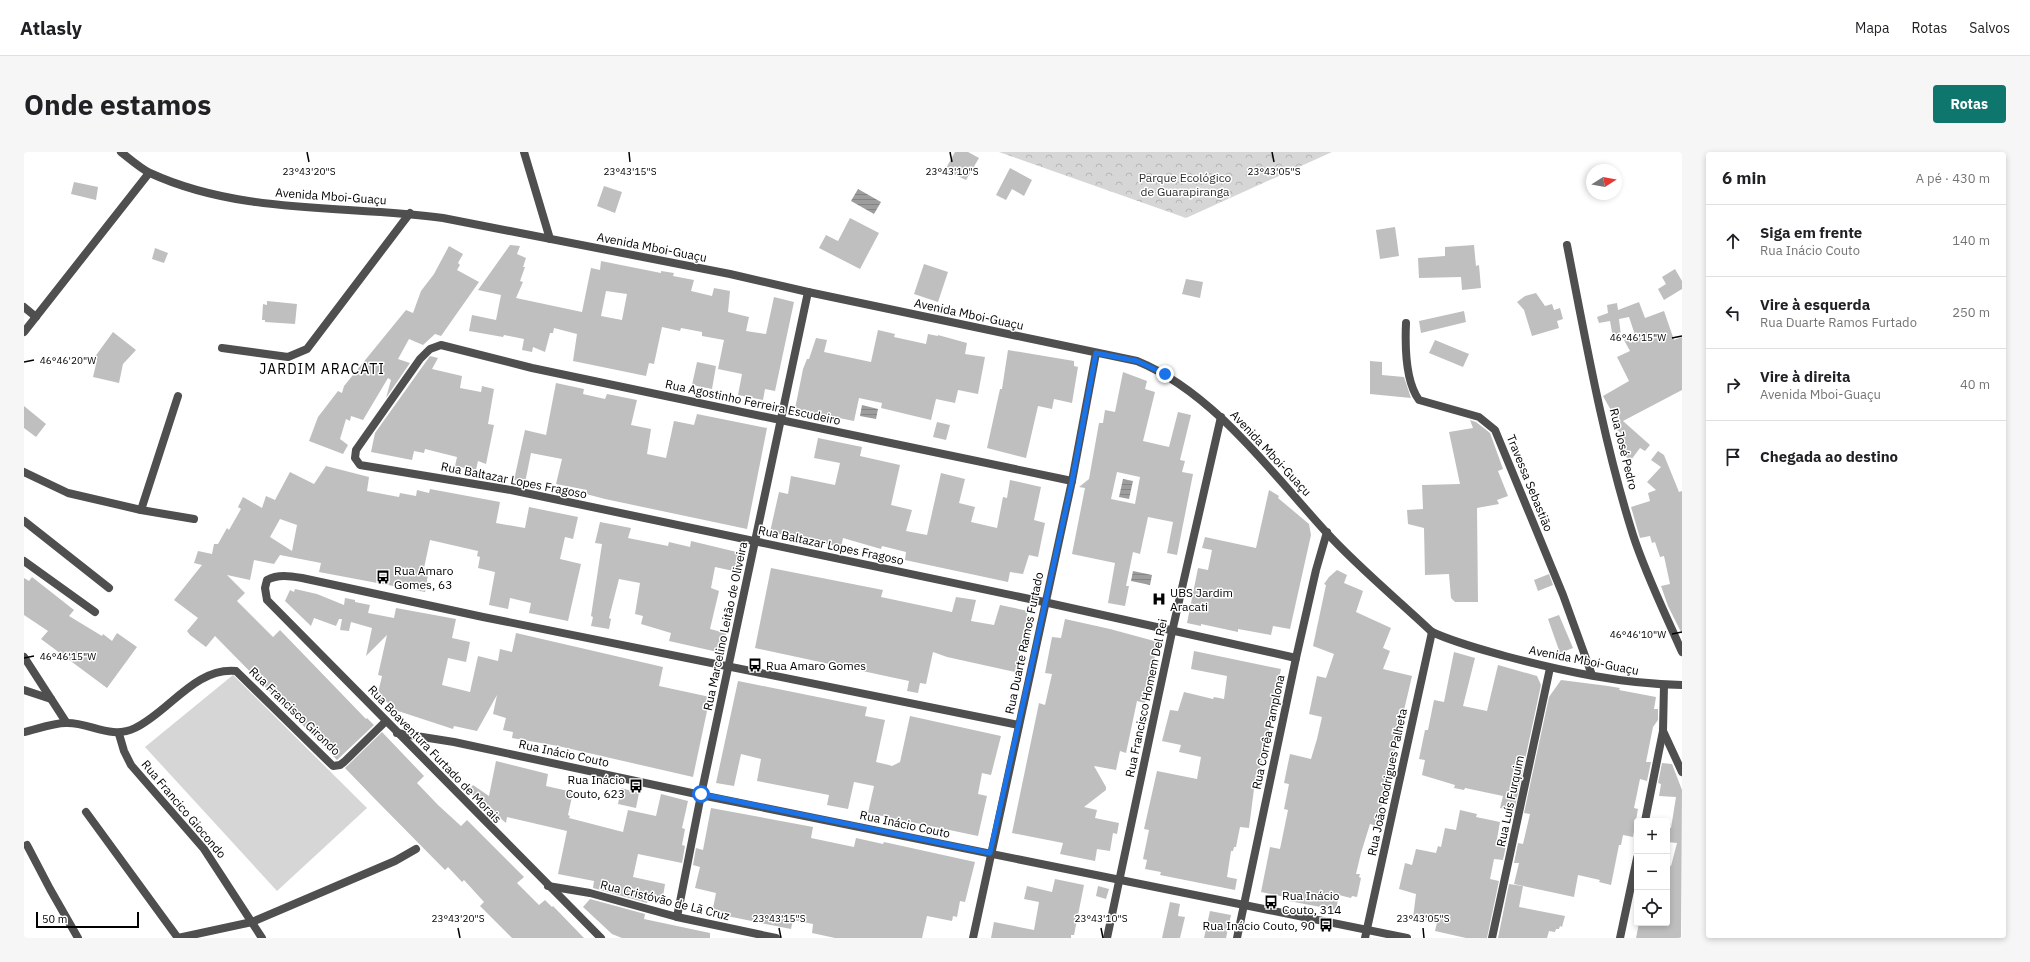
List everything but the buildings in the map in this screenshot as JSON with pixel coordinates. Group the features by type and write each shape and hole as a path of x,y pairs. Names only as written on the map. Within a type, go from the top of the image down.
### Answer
{"street":[{"name":"Avenida Mboi-Guaçu","path":"121,152 149,173 196,191 250,202 410,213 443,218 730,274 808,292 1137,361 1165,374 1221,418 1307,509 1326,532 1432,632 1454,642 1550,668 1636,682 1682,685"},
{"path":"524,152 550,239"},
{"path":"24,332 149,173"},
{"path":"222,348 288,357 307,349 410,213"},
{"name":"Rua José Pedro","path":"1566,245 1608,442 1633,534 1644,567 1682,652"},
{"name":"Rua Marcelino Leitão de Oliveira","path":"677,917 701,794 808,292"},
{"path":"24,307 36,317"},
{"name":"Travessa Sebastião","path":"1406,323 1405,352 1415,394 1420,400 1479,417 1496,430 1563,595 1592,675"},
{"name":"Rua Agostinho Ferreira Escudeiro","path":"360,465 355,458 356,450 420,359 430,349 441,345 532,368 1072,481"},
{"name":"Rua Duarte Ramos Furtado","path":"973,938 1044,602 1072,481 1096,353"},
{"path":"141,510 178,396"},
{"name":"Rua Francisco Homem Del Rei","path":"1106,938 1172,632 1221,418"},
{"name":"Rua Baltazar Lopes Fragoso","path":"360,465 511,490 1044,602 1172,632 1296,658"},
{"path":"24,472 68,493 141,510 194,519"},
{"path":"24,521 109,588"},
{"name":"Rua Corrêa Pamplona","path":"1237,938 1296,658 1326,532"},
{"path":"24,561 95,612"},
{"name":"Rua Boaventura Furtado de Morais","path":"601,938 267,600 265,588 267,580 272,577 285,575 302,578 480,616 729,666"},
{"name":"Rua João Rodrigues Palheta","path":"1365,938 1432,632"},
{"path":"24,657 66,722"},
{"path":"729,666 1019,725"},
{"name":"Rua Luís Furquim","path":"1492,938 1550,668"},
{"name":"Rua Francisco Girondo","path":"119,734 136,728 145,722 205,676 225,670 236,671 333,766 340,766 386,721"},
{"path":"1646,818 1663,731 1664,685"},
{"path":"24,690 51,699"},
{"path":"24,732 66,722 119,734"},
{"path":"1663,731 1682,772"},
{"name":"Rua Inácio Couto","path":"397,733 454,742 1119,880 1407,938"},
{"name":"Rua Francico Giocondo","path":"119,734 124,751 131,765 204,849 262,938"},
{"path":"86,812 178,938 252,922 395,861 416,849"},
{"path":"27,845 78,938"},
{"path":"1620,938 1634,872"},
{"name":"Rua Cristóvão de Lã Cruz","path":"548,886 590,893 677,917 776,938"}],"green space":[{"name":"Parque Ecológico de Guarapiranga","path":"999,152 1332,152 1186,218"},
{"path":"233,675 367,808 277,891 145,747"}],"shaded area":[{"path":"858,189 881,202 874,214 851,201"},
{"path":"862,405 878,409 876,419 860,416"},
{"path":"1123,479 1133,481 1129,499 1119,497"},
{"path":"1133,571 1152,575 1150,585 1131,581"}],"place":[{"name":"Rua Amaro Gomes, 63","path":"383,577"},
{"name":"UBS Jardim Aracati","path":"1159,599"},
{"name":"Rua Amaro Gomes","path":"755,665"},
{"name":"Rua Inácio Couto, 623","path":"636,786"},
{"name":"Rua Inácio Couto, 314","path":"1271,902"},
{"name":"Rua Inácio Couto, 90","path":"1326,925"}],"district":[{"name":"JARDIM ARACATI","path":"322,369"}],"route":[{"path":"701,794 990,853 1019,725 1044,602 1072,481 1096,353 1137,361 1165,374"}]}
